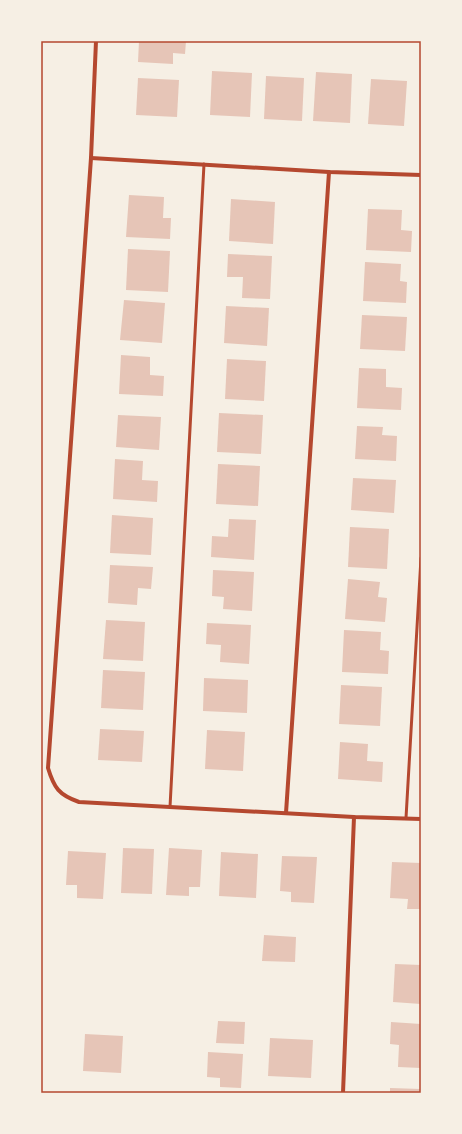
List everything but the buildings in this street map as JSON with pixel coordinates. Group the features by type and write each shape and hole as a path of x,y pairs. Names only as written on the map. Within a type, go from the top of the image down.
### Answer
{"street":[{"path":"96,41 91,158 48,768 54,786 62,795 79,802 354,817 421,819"},
{"path":"91,158 329,172 421,175"},
{"path":"286,813 329,172"},
{"path":"343,1093 354,817"}],"lane":[{"path":"170,807 204,164"},
{"path":"406,818 421,558"}]}
